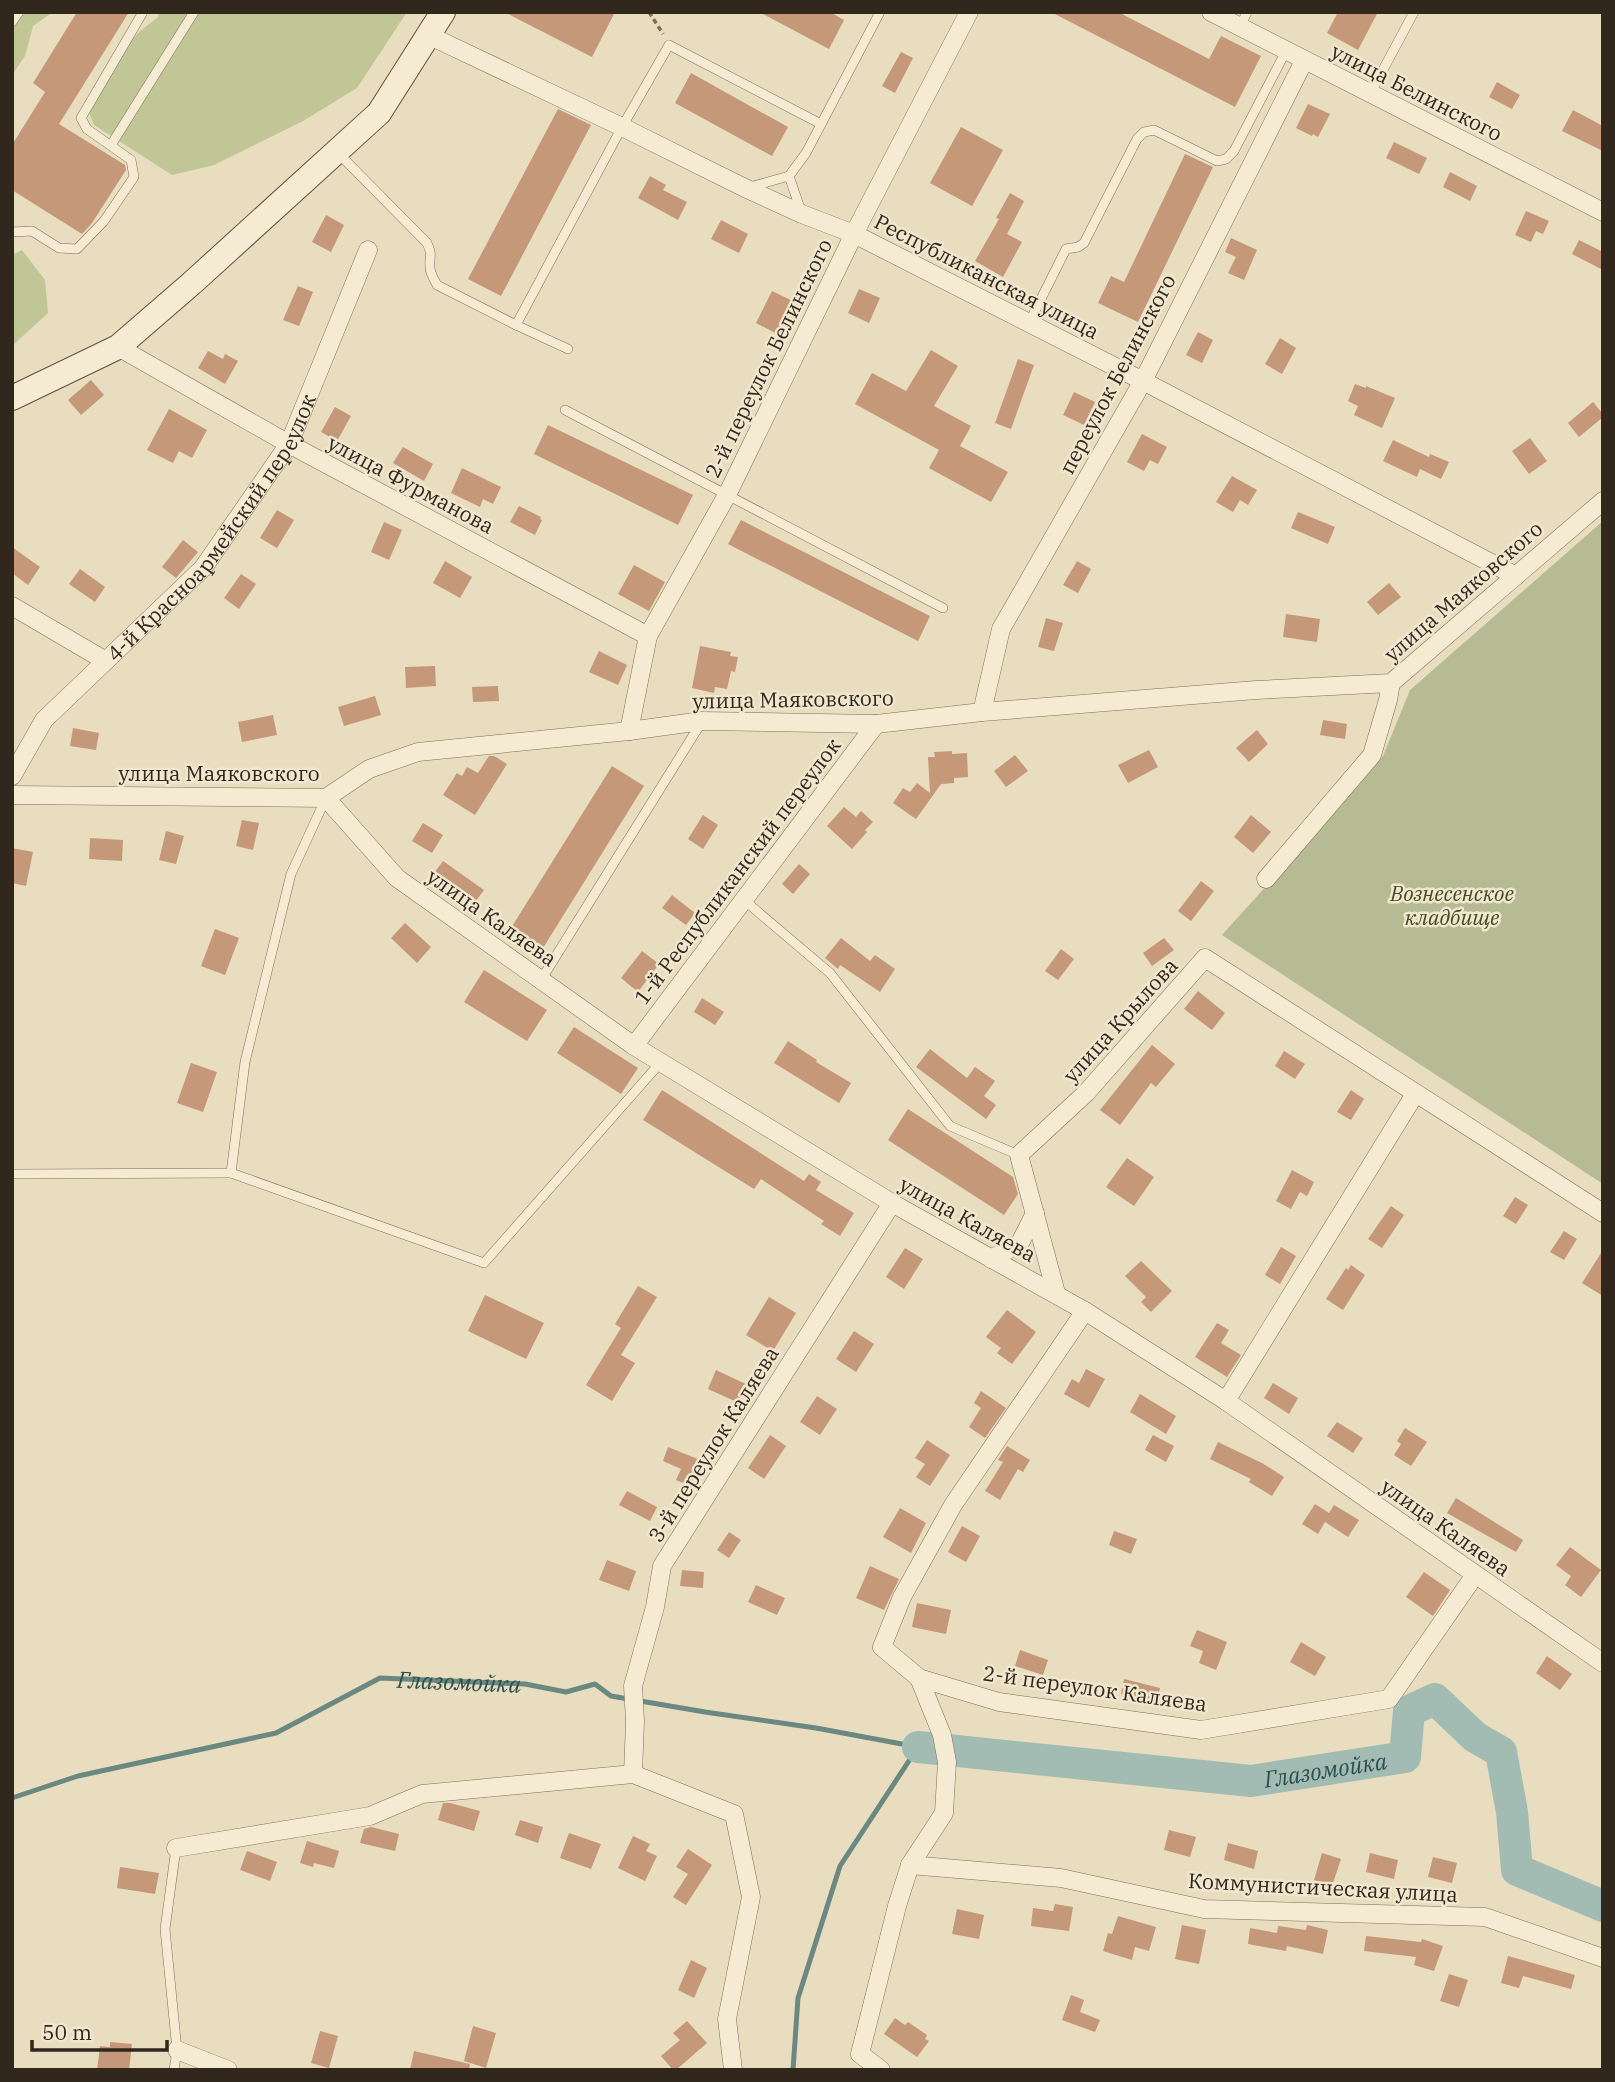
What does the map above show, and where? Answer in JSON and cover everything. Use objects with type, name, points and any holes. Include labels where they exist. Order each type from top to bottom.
[{"type":"street","points":[[12,398],[118,347],[192,283],[379,113],[443,12]]},
{"type":"street","name":"2-й переулок Белинского","points":[[629,731],[648,636],[727,495],[854,234],[969,12]]},
{"type":"street","name":"улица Белинского","points":[[1211,12],[1243,20],[1304,61],[1603,212]]},
{"type":"street","name":"Республиканская улица","points":[[428,35],[745,188],[854,234],[1516,576]]},
{"type":"street","name":"переулок Белинского","points":[[982,712],[1001,629],[1143,382],[1304,61]]},
{"type":"street","name":"4-й Красноармейский переулок","points":[[12,776],[44,720],[202,568],[289,444],[368,250]]},
{"type":"street","name":"улица Фурманова","points":[[118,347],[289,444],[648,636]]},
{"type":"street","name":"улица Маяковского","points":[[12,794],[326,798],[369,769],[418,752],[702,721],[876,724],[982,712],[1256,690],[1391,683],[1603,501]]},
{"type":"street","points":[[12,607],[104,660]]},
{"type":"street","points":[[1266,879],[1372,755],[1391,683]]},
{"type":"street","name":"1-й Республиканский переулок","points":[[634,1046],[876,724]]},
{"type":"street","name":"улица Каляева","points":[[326,798],[397,877],[634,1046],[892,1203],[1086,1311],[1226,1401],[1603,1663]]},
{"type":"street","name":"улица Крылова","points":[[1019,1155],[1086,1093],[1205,958],[1603,1213]]},
{"type":"street","points":[[1226,1401],[1415,1094]]},
{"type":"street","points":[[1019,1155],[1056,1293]]},
{"type":"street","name":"3-й переулок Каляева","points":[[633,1774],[633,1686],[655,1607],[662,1566],[892,1203]]},
{"type":"street","points":[[991,1259],[1020,1243],[1035,1213]]},
{"type":"street","name":"2-й переулок Каляева","points":[[1086,1311],[953,1505],[902,1597],[882,1647],[919,1678],[999,1702],[1201,1730],[1389,1699],[1475,1575]]},
{"type":"street","points":[[881,2070],[860,2054],[910,1865],[944,1813],[947,1762],[942,1735],[919,1678]]},
{"type":"street","points":[[176,1847],[370,1816],[422,1794],[633,1774],[734,1814],[751,1897],[727,2019],[733,2070]]},
{"type":"street","name":"Коммунистическая улица","points":[[910,1865],[1061,1878],[1204,1909],[1485,1917],[1603,1958]]},
{"type":"street","points":[[177,2050],[228,2070]]},
{"type":"lane","points":[[12,22],[19,12]]},
{"type":"lane","points":[[12,232],[32,231],[59,248],[77,249],[104,221],[134,177],[131,160],[87,129],[81,118],[143,12]]},
{"type":"lane","points":[[111,145],[194,12]]},
{"type":"lane","points":[[745,188],[789,176],[806,153],[880,12]]},
{"type":"lane","points":[[1370,94],[1414,12]]},
{"type":"lane","points":[[516,325],[669,45],[821,124]]},
{"type":"lane","points":[[1028,323],[1066,249],[1084,243],[1137,139],[1144,132],[1154,130],[1217,161],[1226,159],[1234,151],[1286,51]]},
{"type":"lane","points":[[349,140],[342,158],[427,243],[432,254],[429,264],[431,273],[437,285],[568,349]]},
{"type":"lane","points":[[789,176],[802,214]]},
{"type":"lane","points":[[565,410],[943,608]]},
{"type":"lane","points":[[541,980],[702,721]]},
{"type":"lane","points":[[231,1173],[245,1062],[291,874],[326,798]]},
{"type":"lane","points":[[744,900],[830,973],[950,1126],[1019,1155]]},
{"type":"lane","points":[[12,1174],[231,1173],[484,1263],[661,1062]]},
{"type":"lane","points":[[174,2070],[177,2050],[165,1929],[176,1847]]},
{"type":"path","points":[[649,12],[669,45]]},
{"type":"green space","points":[[12,12],[53,12],[33,26],[25,56],[12,75]]},
{"type":"green space","points":[[159,12],[407,12],[357,88],[303,121],[214,165],[172,175],[94,125],[86,105],[107,65],[158,17]]},
{"type":"green space","points":[[22,250],[45,280],[48,313],[12,346],[12,255]]},
{"type":"green space","name":"Вознесенское кладбище","points":[[1603,521],[1603,1184],[1222,935],[1383,756],[1410,690]]},
{"type":"building","points":[[77,12],[129,12],[59,124],[125,165],[126,170],[82,234],[12,190],[12,145],[45,92],[33,83]]},
{"type":"building","points":[[504,12],[615,12],[592,57]]},
{"type":"building","points":[[759,12],[830,12],[844,20],[829,49]]},
{"type":"building","points":[[1051,12],[1118,12],[1209,59],[1221,36],[1261,56],[1235,107]]},
{"type":"building","points":[[1338,12],[1378,12],[1358,50],[1327,33]]},
{"type":"building","points":[[901,52],[913,58],[895,93],[882,86]]},
{"type":"building","points":[[691,73],[788,127],[772,156],[675,103]]},
{"type":"building","points":[[1497,82],[1520,95],[1512,109],[1489,97]]},
{"type":"building","points":[[1308,104],[1330,114],[1318,137],[1296,128]]},
{"type":"building","points":[[558,109],[591,125],[501,296],[468,279]]},
{"type":"building","points":[[1573,110],[1603,126],[1603,151],[1562,131]]},
{"type":"building","points":[[961,127],[1003,150],[972,206],[930,183]]},
{"type":"building","points":[[1394,142],[1427,158],[1419,174],[1386,158]]},
{"type":"building","points":[[1185,154],[1213,167],[1138,322],[1098,303],[1111,276],[1124,282]]},
{"type":"building","points":[[1450,172],[1477,186],[1470,201],[1443,187]]},
{"type":"building","points":[[650,176],[666,185],[663,190],[687,202],[678,220],[638,198]]},
{"type":"building","points":[[1010,193],[1024,201],[1007,234],[1022,242],[1003,277],[975,261],[999,219],[996,218]]},
{"type":"building","points":[[1526,211],[1549,221],[1543,234],[1536,231],[1531,242],[1515,235]]},
{"type":"building","points":[[326,215],[344,225],[331,252],[312,242]]},
{"type":"building","points":[[721,220],[748,234],[739,253],[711,239]]},
{"type":"building","points":[[1231,238],[1257,250],[1244,280],[1228,273],[1236,257],[1225,252]]},
{"type":"building","points":[[1579,240],[1603,252],[1603,270],[1572,254]]},
{"type":"building","points":[[298,286],[313,292],[299,326],[283,320]]},
{"type":"building","points":[[859,289],[880,298],[869,323],[848,313]]},
{"type":"building","points":[[772,291],[801,305],[785,338],[756,323]]},
{"type":"building","points":[[1198,332],[1213,340],[1202,363],[1186,355]]},
{"type":"building","points":[[1280,338],[1296,348],[1282,374],[1265,364]]},
{"type":"building","points":[[931,350],[958,366],[934,406],[971,426],[960,446],[1008,472],[991,502],[929,468],[939,450],[855,404],[872,373],[906,391]]},
{"type":"building","points":[[208,351],[223,359],[225,354],[238,361],[225,384],[198,368]]},
{"type":"building","points":[[1018,359],[1034,365],[1011,429],[995,423]]},
{"type":"building","points":[[91,380],[104,395],[81,415],[68,400]]},
{"type":"building","points":[[1355,384],[1395,398],[1382,428],[1354,415],[1358,406],[1348,401]]},
{"type":"building","points":[[1074,392],[1095,402],[1084,425],[1063,415]]},
{"type":"building","points":[[1593,402],[1603,417],[1579,437],[1568,423]]},
{"type":"building","points":[[335,407],[351,416],[337,441],[321,432]]},
{"type":"building","points":[[169,409],[207,430],[192,458],[179,451],[173,463],[147,450]]},
{"type":"building","points":[[548,425],[693,495],[678,525],[534,454]]},
{"type":"building","points":[[1142,434],[1167,447],[1158,464],[1150,460],[1144,471],[1127,462]]},
{"type":"building","points":[[1530,438],[1547,461],[1529,474],[1512,451]]},
{"type":"building","points":[[1393,440],[1429,457],[1430,454],[1449,462],[1441,479],[1420,469],[1417,477],[1383,461]]},
{"type":"building","points":[[403,447],[433,464],[424,481],[393,463]]},
{"type":"building","points":[[462,468],[501,487],[493,504],[483,499],[480,507],[451,493]]},
{"type":"building","points":[[1232,476],[1257,490],[1248,505],[1240,500],[1233,512],[1216,502]]},
{"type":"building","points":[[519,506],[541,517],[535,535],[510,522]]},
{"type":"building","points":[[277,510],[294,520],[277,548],[260,538]]},
{"type":"building","points":[[1298,512],[1335,527],[1328,544],[1291,528]]},
{"type":"building","points":[[741,520],[930,616],[918,641],[728,544]]},
{"type":"building","points":[[384,522],[402,530],[389,560],[371,552]]},
{"type":"building","points":[[183,540],[198,552],[176,578],[162,567]]},
{"type":"building","points":[[12,547],[40,567],[28,585],[12,573]]},
{"type":"building","points":[[445,561],[472,577],[460,598],[433,583]]},
{"type":"building","points":[[1077,561],[1091,569],[1078,593],[1063,585]]},
{"type":"building","points":[[634,565],[665,582],[649,611],[618,594]]},
{"type":"building","points":[[80,569],[105,587],[95,602],[69,584]]},
{"type":"building","points":[[241,574],[256,584],[239,609],[224,598]]},
{"type":"building","points":[[1389,583],[1401,597],[1378,615],[1367,602]]},
{"type":"building","points":[[1286,614],[1320,619],[1317,642],[1283,637]]},
{"type":"building","points":[[1046,618],[1063,623],[1054,651],[1038,647]]},
{"type":"building","points":[[700,646],[731,652],[730,656],[738,657],[727,689],[715,687],[714,693],[692,688]]},
{"type":"building","points":[[599,651],[627,665],[618,685],[589,672]]},
{"type":"building","points":[[435,666],[436,686],[406,688],[405,667]]},
{"type":"building","points":[[498,686],[499,701],[473,702],[472,687]]},
{"type":"building","points":[[375,696],[381,715],[344,726],[338,707]]},
{"type":"building","points":[[273,715],[277,735],[242,742],[238,722]]},
{"type":"building","points":[[1323,720],[1347,724],[1345,739],[1320,735]]},
{"type":"building","points":[[73,728],[99,733],[96,750],[70,746]]},
{"type":"building","points":[[1257,730],[1268,744],[1249,762],[1236,748]]},
{"type":"building","points":[[1149,750],[1158,767],[1128,783],[1118,765]]},
{"type":"building","points":[[952,751],[952,754],[967,753],[968,777],[954,778],[954,783],[941,784],[916,819],[893,803],[903,788],[910,792],[917,783],[930,793],[928,757],[935,757],[934,752]]},
{"type":"building","points":[[1015,755],[1028,771],[1006,787],[994,771]]},
{"type":"building","points":[[489,756],[507,764],[475,815],[443,795],[457,773],[462,776],[467,767],[478,773]]},
{"type":"building","points":[[612,766],[644,786],[543,948],[511,928]]},
{"type":"building","points":[[844,807],[856,817],[861,811],[873,822],[852,849],[827,826]]},
{"type":"building","points":[[703,815],[718,825],[703,849],[688,839]]},
{"type":"building","points":[[1251,815],[1271,832],[1253,853],[1234,837]]},
{"type":"building","points":[[242,820],[259,823],[253,850],[236,846]]},
{"type":"building","points":[[423,823],[443,835],[432,853],[412,841]]},
{"type":"building","points":[[166,831],[184,836],[176,864],[159,860]]},
{"type":"building","points":[[90,838],[123,840],[122,861],[89,859]]},
{"type":"building","points":[[12,848],[33,852],[26,886],[12,883]]},
{"type":"building","points":[[443,861],[484,890],[473,905],[432,876]]},
{"type":"building","points":[[799,864],[810,874],[793,894],[782,884]]},
{"type":"building","points":[[1201,881],[1214,891],[1191,921],[1178,911]]},
{"type":"building","points":[[672,895],[695,913],[686,925],[662,908]]},
{"type":"building","points":[[405,923],[431,947],[417,963],[391,938]]},
{"type":"building","points":[[215,929],[239,938],[225,975],[201,966]]},
{"type":"building","points":[[841,938],[870,961],[875,955],[895,969],[880,992],[840,965],[838,969],[825,958]]},
{"type":"building","points":[[1164,938],[1174,950],[1152,966],[1143,953]]},
{"type":"building","points":[[1061,949],[1074,959],[1058,980],[1045,971]]},
{"type":"building","points":[[642,951],[659,964],[638,992],[621,978]]},
{"type":"building","points":[[484,970],[547,1010],[527,1041],[464,1002]]},
{"type":"building","points":[[1198,991],[1225,1013],[1212,1030],[1184,1009]]},
{"type":"building","points":[[702,998],[724,1012],[715,1025],[694,1012]]},
{"type":"building","points":[[574,1027],[638,1068],[621,1094],[557,1053]]},
{"type":"building","points":[[788,1041],[851,1083],[839,1103],[774,1063]]},
{"type":"building","points":[[1152,1045],[1175,1064],[1156,1087],[1151,1083],[1120,1125],[1100,1110]]},
{"type":"building","points":[[930,1049],[967,1078],[975,1067],[995,1081],[984,1096],[996,1105],[986,1119],[916,1067]]},
{"type":"building","points":[[1284,1051],[1305,1064],[1295,1079],[1275,1066]]},
{"type":"building","points":[[191,1063],[217,1072],[203,1112],[177,1103]]},
{"type":"building","points":[[662,1090],[804,1181],[809,1174],[821,1182],[816,1190],[854,1213],[840,1236],[821,1224],[824,1221],[761,1179],[754,1189],[643,1120]]},
{"type":"building","points":[[1351,1090],[1364,1099],[1351,1120],[1337,1112]]},
{"type":"building","points":[[908,1109],[1013,1177],[1018,1194],[1004,1215],[888,1140]]},
{"type":"building","points":[[1127,1158],[1154,1177],[1134,1206],[1106,1187]]},
{"type":"building","points":[[1292,1170],[1314,1182],[1307,1196],[1300,1192],[1291,1209],[1276,1201]]},
{"type":"building","points":[[1515,1197],[1528,1205],[1516,1224],[1503,1216]]},
{"type":"building","points":[[1391,1206],[1404,1215],[1382,1248],[1368,1239]]},
{"type":"building","points":[[1564,1231],[1577,1239],[1564,1260],[1550,1252]]},
{"type":"building","points":[[1281,1247],[1296,1256],[1280,1284],[1265,1275]]},
{"type":"building","points":[[905,1248],[923,1259],[904,1289],[886,1277]]},
{"type":"building","points":[[1603,1250],[1603,1296],[1582,1283]]},
{"type":"building","points":[[1141,1261],[1172,1291],[1151,1312],[1141,1302],[1146,1297],[1125,1276]]},
{"type":"building","points":[[1351,1265],[1365,1275],[1343,1310],[1326,1299],[1346,1268],[1348,1270]]},
{"type":"building","points":[[638,1286],[657,1297],[621,1355],[635,1363],[612,1401],[586,1385],[621,1328],[615,1324]]},
{"type":"building","points":[[485,1295],[544,1323],[526,1359],[468,1331]]},
{"type":"building","points":[[769,1297],[796,1313],[773,1351],[746,1335]]},
{"type":"building","points":[[1007,1310],[1036,1332],[1012,1364],[997,1353],[1001,1348],[986,1337]]},
{"type":"building","points":[[1217,1323],[1229,1330],[1221,1343],[1241,1355],[1227,1377],[1195,1357]]},
{"type":"building","points":[[854,1331],[874,1344],[856,1372],[836,1359]]},
{"type":"building","points":[[1086,1369],[1105,1379],[1089,1408],[1064,1394],[1072,1379],[1079,1383]]},
{"type":"building","points":[[716,1370],[748,1385],[739,1403],[708,1389]]},
{"type":"building","points":[[1273,1383],[1298,1398],[1289,1414],[1264,1398]]},
{"type":"building","points":[[981,1391],[1006,1408],[985,1438],[969,1427],[981,1408],[974,1403]]},
{"type":"building","points":[[1140,1394],[1176,1416],[1166,1434],[1130,1412]]},
{"type":"building","points":[[817,1396],[837,1409],[820,1435],[800,1422]]},
{"type":"building","points":[[1337,1422],[1363,1438],[1353,1453],[1327,1436]]},
{"type":"building","points":[[1405,1428],[1427,1442],[1411,1466],[1394,1455],[1401,1444],[1397,1441]]},
{"type":"building","points":[[770,1435],[786,1446],[764,1479],[748,1468]]},
{"type":"building","points":[[1153,1435],[1174,1446],[1166,1462],[1145,1450]]},
{"type":"building","points":[[927,1440],[950,1455],[930,1486],[916,1477],[925,1464],[915,1458]]},
{"type":"building","points":[[1218,1442],[1284,1477],[1272,1496],[1249,1482],[1251,1479],[1210,1459]]},
{"type":"building","points":[[1007,1446],[1030,1460],[1023,1472],[1018,1469],[1000,1500],[985,1491],[1003,1462],[998,1460]]},
{"type":"building","points":[[668,1447],[705,1462],[700,1476],[696,1474],[691,1486],[676,1480],[681,1469],[663,1461]]},
{"type":"building","points":[[627,1491],[657,1507],[650,1521],[619,1505]]},
{"type":"building","points":[[1456,1498],[1523,1540],[1516,1552],[1447,1513]]},
{"type":"building","points":[[1315,1504],[1329,1513],[1334,1505],[1359,1520],[1348,1537],[1325,1522],[1318,1534],[1302,1524]]},
{"type":"building","points":[[900,1508],[926,1523],[911,1553],[883,1537]]},
{"type":"building","points":[[962,1526],[980,1536],[966,1562],[948,1552]]},
{"type":"building","points":[[1114,1531],[1137,1539],[1131,1554],[1109,1545]]},
{"type":"building","points":[[729,1532],[741,1540],[729,1558],[717,1550]]},
{"type":"building","points":[[1570,1547],[1601,1570],[1581,1597],[1565,1585],[1571,1576],[1556,1565]]},
{"type":"building","points":[[607,1560],[636,1571],[629,1591],[599,1580]]},
{"type":"building","points":[[870,1566],[899,1579],[884,1610],[856,1598]]},
{"type":"building","points":[[682,1570],[704,1572],[703,1588],[680,1586]]},
{"type":"building","points":[[1424,1572],[1450,1590],[1433,1616],[1406,1597]]},
{"type":"building","points":[[756,1585],[785,1598],[777,1615],[748,1602]]},
{"type":"building","points":[[917,1603],[951,1610],[946,1634],[912,1627]]},
{"type":"building","points":[[1197,1630],[1227,1642],[1216,1670],[1199,1663],[1203,1651],[1190,1646]]},
{"type":"building","points":[[1301,1642],[1326,1657],[1315,1676],[1290,1662]]},
{"type":"building","points":[[1020,1650],[1048,1660],[1043,1675],[1015,1666]]},
{"type":"building","points":[[1547,1656],[1572,1674],[1560,1690],[1536,1673]]},
{"type":"building","points":[[1124,1679],[1160,1688],[1157,1703],[1121,1694]]},
{"type":"building","points":[[443,1803],[480,1811],[474,1831],[438,1820]]},
{"type":"building","points":[[520,1820],[543,1827],[538,1843],[515,1835]]},
{"type":"building","points":[[371,1827],[399,1834],[395,1851],[360,1843],[364,1829]]},
{"type":"building","points":[[1169,1830],[1196,1837],[1190,1857],[1164,1850]]},
{"type":"building","points":[[569,1833],[601,1844],[591,1869],[560,1858]]},
{"type":"building","points":[[633,1836],[650,1844],[646,1851],[657,1856],[645,1881],[618,1868]]},
{"type":"building","points":[[307,1841],[339,1851],[334,1868],[300,1863]]},
{"type":"building","points":[[1228,1843],[1258,1851],[1254,1869],[1224,1860]]},
{"type":"building","points":[[688,1849],[712,1865],[686,1905],[673,1897],[688,1874],[676,1867]]},
{"type":"building","points":[[247,1851],[277,1862],[270,1881],[240,1870]]},
{"type":"building","points":[[1322,1853],[1341,1859],[1332,1886],[1314,1880]]},
{"type":"building","points":[[1370,1853],[1398,1860],[1394,1879],[1366,1872]]},
{"type":"building","points":[[1433,1857],[1457,1863],[1452,1883],[1428,1877]]},
{"type":"building","points":[[120,1867],[159,1873],[155,1894],[117,1888]]},
{"type":"building","points":[[1055,1904],[1073,1907],[1069,1931],[1031,1926],[1033,1908],[1053,1911]]},
{"type":"building","points":[[957,1909],[984,1915],[979,1939],[952,1934]]},
{"type":"building","points":[[1118,1916],[1156,1927],[1149,1951],[1135,1947],[1132,1960],[1103,1951],[1108,1933],[1112,1934]]},
{"type":"building","points":[[1182,1925],[1206,1930],[1199,1964],[1175,1959]]},
{"type":"building","points":[[1307,1925],[1328,1930],[1323,1954],[1287,1946],[1286,1951],[1248,1944],[1250,1928],[1277,1933],[1278,1926],[1306,1930]]},
{"type":"building","points":[[1366,1936],[1421,1942],[1422,1939],[1443,1946],[1434,1971],[1414,1965],[1416,1957],[1364,1951]]},
{"type":"building","points":[[1508,1956],[1575,1975],[1571,1989],[1523,1976],[1519,1988],[1501,1983]]},
{"type":"building","points":[[691,1960],[707,1968],[694,1998],[678,1990]]},
{"type":"building","points":[[1449,1974],[1468,1980],[1459,2007],[1440,2001]]},
{"type":"building","points":[[1071,1995],[1084,2000],[1080,2012],[1100,2020],[1095,2032],[1062,2020]]},
{"type":"building","points":[[895,2018],[905,2025],[908,2022],[927,2035],[925,2039],[929,2041],[917,2057],[884,2034]]},
{"type":"building","points":[[687,2021],[707,2043],[673,2070],[661,2056],[680,2040],[673,2033]]},
{"type":"building","points":[[473,2026],[496,2033],[486,2068],[464,2061]]},
{"type":"building","points":[[320,2031],[338,2036],[329,2068],[311,2063]]},
{"type":"building","points":[[110,2042],[132,2044],[129,2070],[97,2070],[100,2046],[110,2047]]},
{"type":"building","points":[[414,2051],[470,2064],[469,2070],[410,2070]]},
{"type":"waterway","name":"Глазомойка","points":[[12,1798],[78,1776],[276,1733],[380,1678],[525,1684],[566,1692],[595,1684],[611,1696],[918,1747],[840,1866],[798,1998],[793,2070]]},
{"type":"waterway","name":"Глазомойка","points":[[918,1747],[1251,1781],[1405,1757],[1409,1711],[1435,1699],[1475,1737],[1501,1752],[1512,1812],[1517,1870],[1603,1906]]}]
